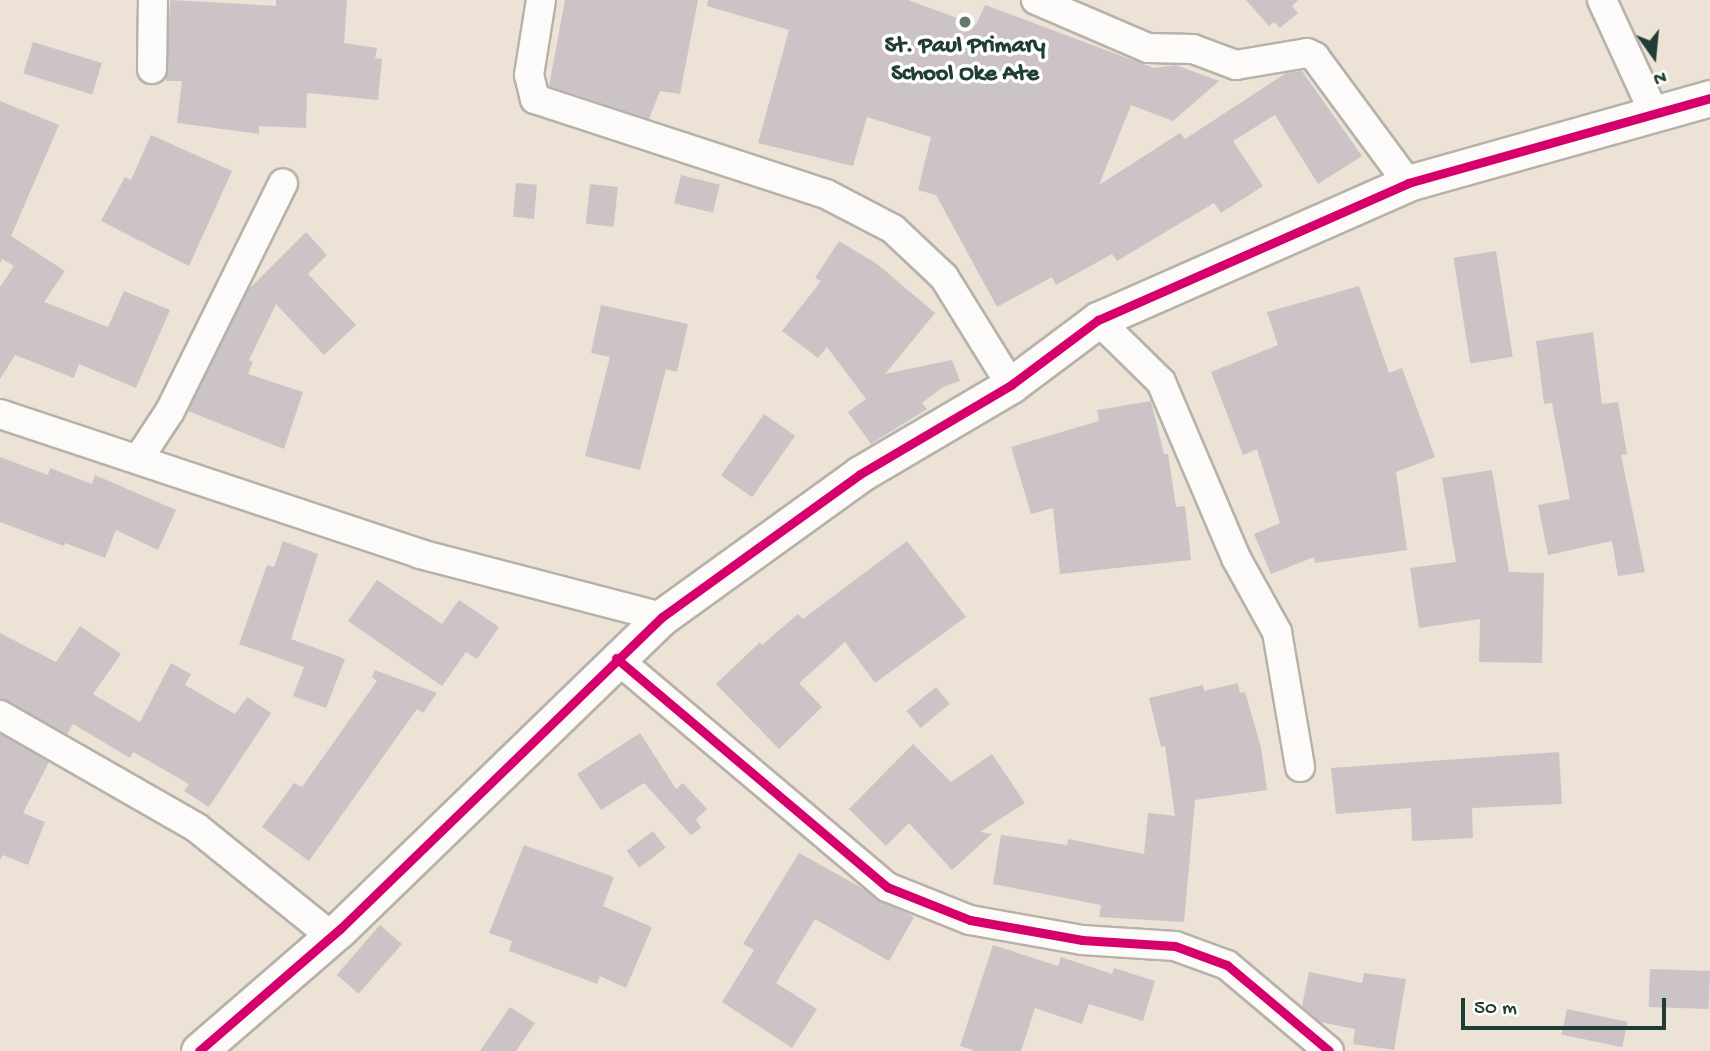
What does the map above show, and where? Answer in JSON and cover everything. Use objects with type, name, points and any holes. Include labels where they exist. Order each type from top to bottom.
[{"type":"street","points":[[152,69],[153,0]]},
{"type":"street","points":[[541,0],[529,75],[535,99],[826,194],[893,229],[944,277],[1011,385]]},
{"type":"street","points":[[1036,0],[1147,48],[1193,49],[1236,65],[1307,53],[1315,57],[1408,183]]},
{"type":"street","points":[[1602,0],[1655,115]]},
{"type":"street","points":[[199,1051],[331,936],[616,658],[662,617],[860,474],[1011,385],[1098,320],[1408,183],[1710,98]]},
{"type":"street","points":[[139,458],[170,411],[284,183]]},
{"type":"street","points":[[1098,320],[1161,382],[1236,558],[1277,632],[1300,767]]},
{"type":"street","points":[[0,414],[139,458],[420,554],[662,617]]},
{"type":"street","points":[[616,658],[887,887],[970,920],[1082,940],[1175,946],[1227,965],[1329,1051]]},
{"type":"street","points":[[0,715],[197,828],[331,936]]},
{"type":"building","points":[[170,0],[276,6],[276,0],[347,0],[344,43],[377,48],[375,58],[382,59],[378,100],[307,93],[306,128],[259,126],[259,134],[177,123],[182,81],[166,81]]},
{"type":"building","points":[[565,0],[698,0],[680,94],[660,91],[649,119],[549,86]]},
{"type":"building","points":[[708,0],[908,0],[976,25],[985,5],[1154,68],[1176,65],[1219,81],[1173,121],[1131,105],[1099,185],[1180,133],[1185,139],[1286,73],[1302,71],[1362,156],[1318,184],[1275,115],[1233,141],[1263,186],[1221,213],[1214,203],[1117,261],[1112,254],[1056,285],[1052,277],[997,307],[936,195],[918,190],[931,137],[867,117],[853,166],[758,143],[789,30],[707,6]]},
{"type":"building","points":[[1246,0],[1298,0],[1292,6],[1298,13],[1280,28],[1274,22],[1269,26]]},
{"type":"building","points":[[33,42],[102,63],[92,95],[23,74]]},
{"type":"building","points":[[0,101],[59,125],[11,236],[65,271],[44,302],[108,327],[124,291],[170,310],[136,388],[79,364],[74,378],[15,355],[0,379],[0,287],[14,266],[2,259],[0,263]]},
{"type":"building","points":[[151,135],[232,171],[189,266],[101,221],[125,177],[131,180]]},
{"type":"building","points":[[681,175],[720,185],[713,213],[674,203]]},
{"type":"building","points":[[516,183],[537,185],[534,219],[513,217]]},
{"type":"building","points":[[590,184],[618,187],[614,227],[586,224]]},
{"type":"building","points":[[306,232],[327,255],[308,274],[356,325],[324,355],[276,304],[249,360],[253,362],[248,374],[303,392],[284,449],[188,411],[248,290]]},
{"type":"building","points":[[839,241],[877,264],[935,313],[885,374],[952,360],[960,381],[943,387],[922,403],[927,409],[871,444],[848,412],[866,399],[827,347],[818,358],[782,331],[821,281],[815,278]]},
{"type":"building","points":[[1496,251],[1513,357],[1470,363],[1454,258]]},
{"type":"building","points":[[1359,286],[1389,373],[1402,368],[1435,457],[1396,472],[1407,550],[1315,563],[1314,557],[1271,574],[1254,534],[1280,523],[1257,449],[1243,455],[1211,372],[1278,345],[1267,312]]},
{"type":"building","points":[[601,305],[688,324],[677,372],[666,369],[640,470],[585,456],[610,357],[591,353]]},
{"type":"building","points":[[1593,332],[1602,404],[1618,402],[1627,454],[1621,455],[1645,572],[1618,576],[1612,541],[1548,555],[1538,505],[1570,499],[1552,403],[1544,404],[1536,341]]},
{"type":"building","points":[[1151,401],[1164,454],[1168,454],[1176,507],[1185,506],[1191,560],[1060,574],[1053,508],[1031,514],[1011,447],[1099,421],[1097,410]]},
{"type":"building","points":[[764,414],[795,436],[752,497],[721,475]]},
{"type":"building","points":[[0,457],[48,475],[50,468],[92,484],[95,475],[176,510],[158,550],[116,530],[105,558],[65,543],[64,546],[0,522]]},
{"type":"building","points":[[1492,470],[1509,572],[1544,573],[1542,663],[1479,662],[1480,619],[1419,628],[1410,568],[1456,562],[1442,478]]},
{"type":"building","points":[[283,541],[318,554],[291,639],[345,659],[326,708],[293,696],[304,667],[239,644],[267,565],[274,567]]},
{"type":"building","points":[[907,541],[966,617],[875,683],[845,642],[799,683],[822,707],[779,749],[716,684],[760,642],[762,645],[798,614],[803,619]]},
{"type":"building","points":[[377,580],[442,624],[459,600],[499,627],[477,659],[466,652],[442,686],[348,621]]},
{"type":"building","points":[[80,626],[121,654],[93,694],[140,722],[171,663],[191,674],[185,685],[235,714],[247,697],[271,713],[209,807],[184,791],[189,784],[133,752],[130,758],[73,724],[67,734],[0,698],[0,633],[56,662]]},
{"type":"building","points":[[375,670],[437,693],[423,713],[417,709],[309,861],[262,827],[294,783],[302,787],[377,681],[372,677]]},
{"type":"building","points":[[1238,683],[1240,693],[1245,692],[1261,747],[1267,790],[1195,800],[1184,922],[1099,917],[1101,905],[993,884],[1001,835],[1067,845],[1068,839],[1144,854],[1148,813],[1175,816],[1165,746],[1161,747],[1149,698],[1203,685],[1204,691]]},
{"type":"building","points":[[936,687],[950,704],[920,728],[906,711]]},
{"type":"building","points":[[640,733],[676,789],[683,783],[707,809],[696,819],[701,828],[691,835],[644,783],[601,810],[577,774]]},
{"type":"building","points":[[0,734],[49,762],[23,813],[45,822],[28,865],[3,855],[0,860]]},
{"type":"building","points":[[913,744],[951,782],[992,754],[1025,803],[980,832],[992,834],[952,870],[909,823],[886,846],[849,809]]},
{"type":"building","points":[[1559,752],[1562,804],[1472,808],[1473,838],[1412,841],[1411,808],[1336,814],[1331,768]]},
{"type":"building","points":[[653,831],[666,848],[639,868],[627,851]]},
{"type":"building","points":[[524,845],[614,877],[603,906],[652,927],[626,988],[600,976],[597,984],[509,951],[512,941],[489,933]]},
{"type":"building","points":[[799,853],[914,917],[889,961],[815,919],[776,983],[817,1009],[792,1048],[722,1002],[754,950],[743,944]]},
{"type":"building","points":[[380,925],[402,944],[359,994],[337,975]]},
{"type":"building","points":[[993,945],[1058,966],[1061,957],[1112,974],[1114,968],[1155,981],[1143,1021],[1089,1004],[1082,1024],[1035,1008],[1021,1051],[975,1051],[960,1046]]},
{"type":"building","points":[[1650,969],[1710,971],[1709,1009],[1649,1007]]},
{"type":"building","points":[[1309,972],[1362,983],[1364,973],[1406,979],[1394,1050],[1353,1044],[1355,1029],[1320,1022],[1302,1006]]},
{"type":"building","points":[[510,1007],[535,1023],[516,1051],[480,1051]]},
{"type":"building","points":[[1567,1009],[1628,1022],[1622,1047],[1562,1034]]},
{"type":"cycle path","points":[[199,1051],[340,929],[662,617],[860,474],[1011,385],[1098,320],[1408,183],[1710,98]]},
{"type":"cycle path","points":[[616,658],[887,887],[970,920],[1082,940],[1175,946],[1227,965],[1329,1051]]},
{"type":"place","name":"St. Paul Primary School Oke Ate","points":[[965,22]]}]
